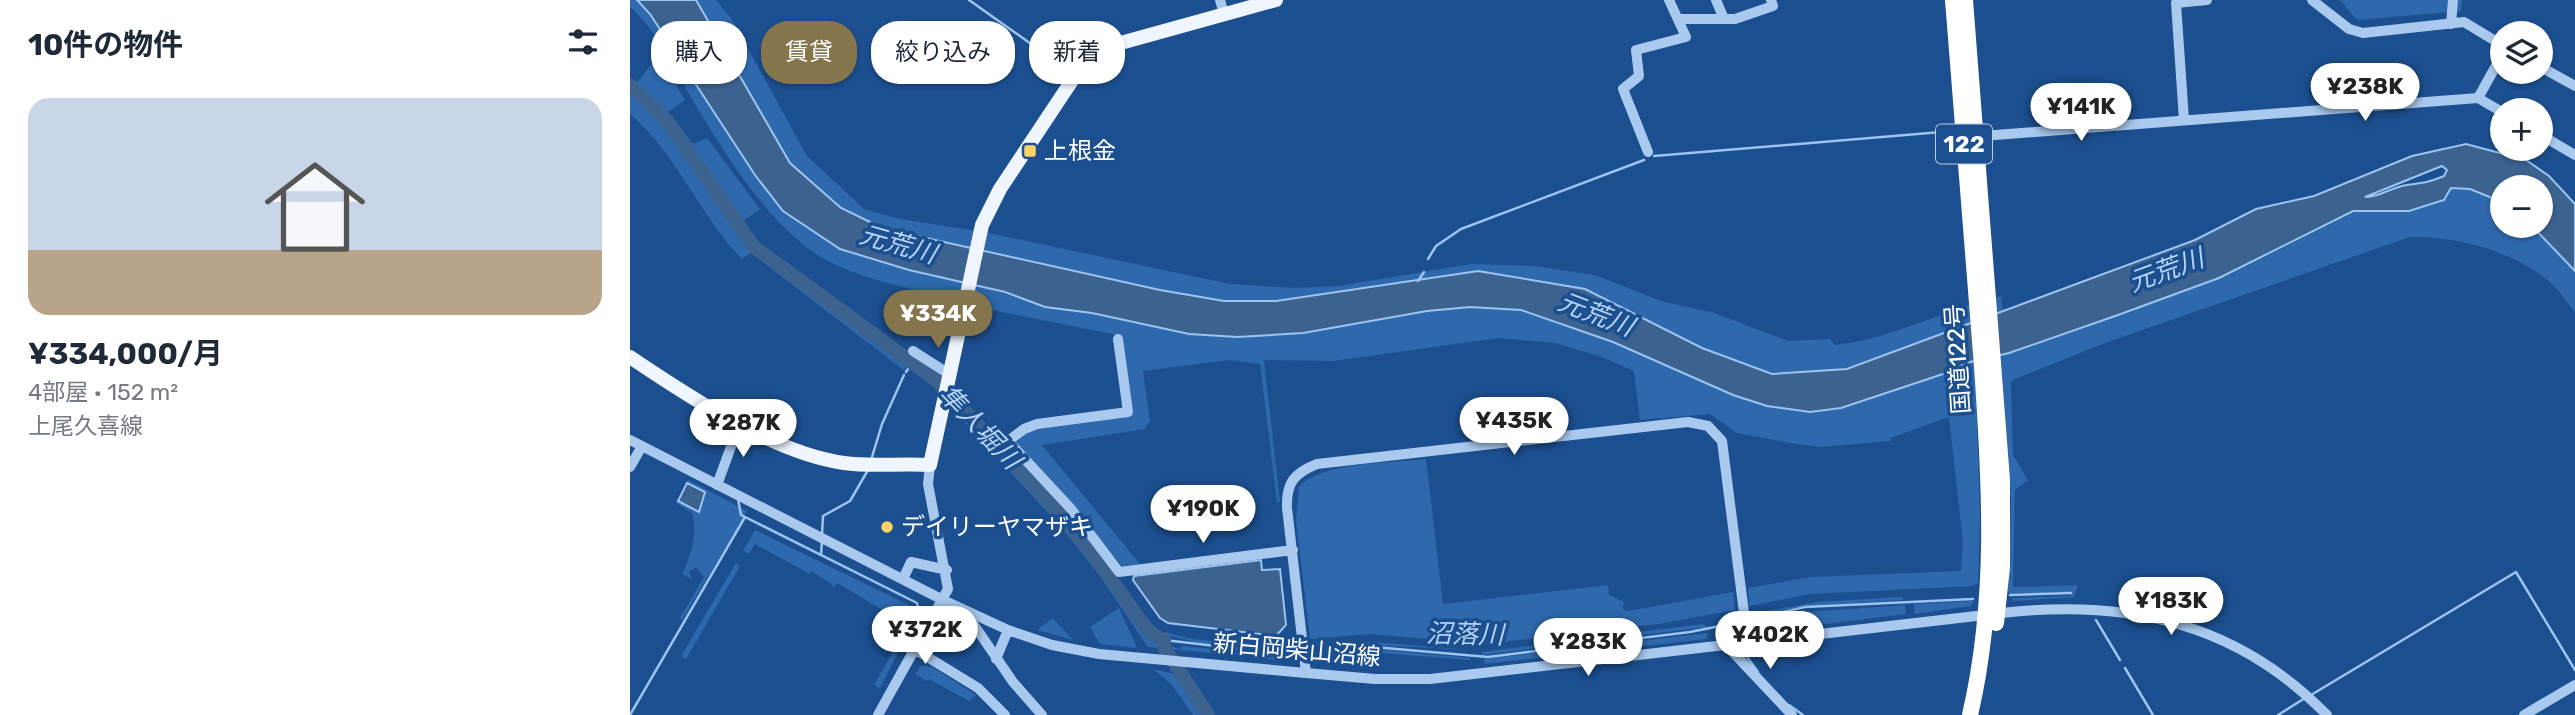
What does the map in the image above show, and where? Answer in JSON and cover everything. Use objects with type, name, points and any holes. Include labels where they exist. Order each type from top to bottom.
[{"type":"highway","name":"国道122号","points":[[1953,0],[1970,137],[1989,381],[2002,480],[2001,567],[1970,715]]},
{"type":"highway","name":"国道122号","points":[[1965,0],[1970,137]]},
{"type":"highway","name":"国道122号","points":[[1981,715],[1992,615]]},
{"type":"main road","points":[[630,357],[672,385],[789,449],[821,459],[862,465],[930,465],[979,234],[1000,189],[1085,64],[1117,44],[1222,7],[1276,0]]},
{"type":"street","points":[[1648,152],[1623,89],[1639,76],[1636,50],[1686,37],[1669,0]]},
{"type":"street","points":[[1716,0],[1724,19]]},
{"type":"street","points":[[1678,19],[1735,19],[1773,6],[1771,0]]},
{"type":"street","points":[[2185,120],[2176,2],[2207,0]]},
{"type":"street","points":[[2312,0],[2349,29],[2363,33],[2464,22],[2490,38]]},
{"type":"street","points":[[2451,24],[2453,0]]},
{"type":"street","points":[[2553,73],[2575,86]]},
{"type":"street","points":[[2479,98],[2490,77]]},
{"type":"street","points":[[1970,137],[2479,98],[2490,105]]},
{"type":"street","points":[[2553,142],[2575,155]]},
{"type":"street","points":[[1118,339],[1128,412],[1037,424],[1024,429],[1008,442],[1071,509],[1118,572],[1293,550]]},
{"type":"street","points":[[913,351],[948,378]]},
{"type":"street","points":[[717,485],[740,422]]},
{"type":"street","points":[[1306,673],[1286,493],[1295,475],[1317,464],[1699,422],[1715,430],[1724,452],[1748,643]]},
{"type":"street","points":[[630,440],[943,600],[1008,630],[996,659]]},
{"type":"street","points":[[630,467],[642,446]]},
{"type":"street","points":[[878,715],[948,589],[947,570],[933,514],[929,484],[930,465]]},
{"type":"street","points":[[902,579],[911,562],[947,570]]},
{"type":"street","name":"新白岡柴山沼線","points":[[1008,630],[1073,650],[1150,659],[1375,679],[1430,679],[1992,615],[2086,607],[2128,611],[2173,621],[2219,638],[2250,654],[2290,681],[2327,715]]},
{"type":"street","points":[[972,622],[996,659],[1042,715]]},
{"type":"street","points":[[1728,647],[1792,715]]},
{"type":"street","points":[[916,650],[978,688],[1005,715]]},
{"type":"street","points":[[2524,715],[2575,685]]},
{"type":"shaded area","points":[[630,0],[637,0],[650,14],[655,21],[651,21],[651,31],[640,17],[630,7]]},
{"type":"shaded area","points":[[696,0],[716,0],[733,21],[708,21]]},
{"type":"shaded area","points":[[2340,0],[2462,0],[2461,11],[2357,20]]},
{"type":"shaded area","points":[[747,47],[761,72],[761,84],[767,84],[807,156],[864,209],[900,219],[984,232],[1230,284],[1295,288],[1339,286],[1471,264],[1534,266],[1595,275],[1661,301],[1714,313],[1788,341],[1830,339],[1835,345],[1877,337],[2001,296],[2003,311],[1847,369],[1772,374],[1702,348],[1585,289],[1478,271],[1276,301],[1224,301],[1160,290],[908,234],[872,223],[841,208],[790,163],[744,84],[747,84]]},
{"type":"shaded area","points":[[651,64],[651,84],[675,84],[685,100],[668,112],[693,144],[707,138],[760,209],[742,222],[680,133],[635,86]]},
{"type":"shaded area","points":[[684,84],[696,84],[755,175],[783,211],[962,280],[1045,307],[1092,313],[1189,334],[1238,337],[1303,333],[1427,311],[1470,307],[1521,310],[1613,342],[1767,406],[1811,412],[1841,408],[1943,374],[1970,362],[2009,353],[2219,278],[2353,211],[2409,211],[2451,188],[2470,189],[2490,197],[2490,238],[2543,238],[2575,271],[2575,312],[2551,283],[2503,254],[2446,239],[2410,237],[2105,343],[2015,379],[2011,383],[2013,455],[2028,480],[2015,490],[2013,587],[2078,585],[2074,597],[2014,601],[2011,598],[2071,596],[2071,592],[2010,594],[2008,591],[2011,499],[2001,373],[1976,386],[1980,516],[1978,583],[1973,586],[1810,594],[1749,606],[1748,588],[1810,577],[1961,571],[1963,542],[1949,417],[1891,438],[1891,441],[1820,447],[1737,433],[1710,414],[1640,420],[1634,371],[1602,357],[1555,343],[1499,338],[1333,361],[1264,360],[1280,502],[1277,502],[1260,364],[1229,360],[1143,371],[1150,421],[1145,429],[1042,445],[1140,564],[1122,566],[1015,444],[1015,440],[1036,428],[1131,415],[1122,336],[937,299],[937,296],[882,282],[830,262],[809,249],[770,212],[735,167]]},
{"type":"shaded area","points":[[630,92],[666,128],[722,211],[753,251],[905,366],[905,371],[751,253],[742,259],[713,223],[661,147],[630,114]]},
{"type":"shaded area","points":[[972,409],[1065,510],[1155,630],[1193,639],[1279,647],[1289,651],[1200,643],[1152,632],[1078,530],[970,413]]},
{"type":"shaded area","points":[[965,417],[1060,517],[1135,623],[1151,637],[1161,641],[1163,649],[1148,647],[1099,575],[1063,529],[962,420]]},
{"type":"shaded area","points":[[1426,459],[1443,604],[1608,585],[1609,595],[1624,602],[1623,609],[1628,611],[1733,592],[1735,610],[1658,624],[1485,644],[1370,634],[1310,639],[1296,520],[1299,487],[1309,479],[1340,468]]},
{"type":"shaded area","points":[[688,480],[747,511],[682,620],[680,618],[704,577],[696,567],[689,572],[692,579],[682,574],[693,544],[694,521],[692,513],[676,503]]},
{"type":"shaded area","points":[[755,530],[913,607],[916,617],[880,688],[874,685],[908,625],[837,583],[833,589],[832,584],[811,571],[810,574],[755,544],[749,554],[743,551]]},
{"type":"shaded area","points":[[736,563],[740,566],[686,659],[681,656]]},
{"type":"shaded area","points":[[1901,597],[1904,600],[1805,606],[1752,616],[1760,612],[1817,602]]},
{"type":"shaded area","points":[[1974,601],[1971,606],[1915,614],[1914,604]]},
{"type":"shaded area","points":[[1905,605],[1906,614],[1763,632],[1754,622],[1805,612]]},
{"type":"shaded area","points":[[1119,608],[1137,648],[1100,644],[1090,627]]},
{"type":"shaded area","points":[[1053,618],[1073,640],[1037,630]]},
{"type":"shaded area","points":[[1702,624],[1708,627],[1482,655],[1482,652]]},
{"type":"shaded area","points":[[1708,633],[1706,639],[1485,664],[1484,659]]},
{"type":"shaded area","points":[[1372,642],[1472,650],[1372,645],[1321,650],[1321,645]]},
{"type":"shaded area","points":[[1169,646],[1290,657],[1287,661],[1171,649]]},
{"type":"shaded area","points":[[1385,650],[1471,660],[1379,653],[1322,659],[1322,655]]},
{"type":"shaded area","points":[[921,665],[932,667],[976,695],[969,701],[929,679],[927,681],[915,674]]},
{"type":"shaded area","points":[[1153,669],[1178,675],[1204,715],[1193,715],[1171,684]]},
{"type":"water","points":[[637,0],[696,0],[708,21],[655,21]]},
{"type":"water","name":"元荒川","points":[[696,84],[744,84],[790,163],[841,208],[872,223],[908,234],[1160,290],[1224,301],[1276,301],[1478,271],[1585,289],[1702,348],[1772,374],[1847,369],[2195,240],[2256,209],[2314,196],[2412,156],[2466,144],[2490,150],[2490,161],[2527,161],[2548,175],[2490,175],[2490,197],[2470,189],[2451,188],[2444,200],[2409,211],[2353,211],[2219,278],[2009,353],[1970,362],[1943,374],[1841,408],[1810,412],[1767,406],[1733,395],[1613,342],[1521,310],[1470,307],[1427,311],[1303,333],[1238,337],[1189,334],[1092,313],[1045,307],[1005,292],[909,270],[840,249],[783,211],[755,175]],"holes":[[[2442,166],[2447,170],[2444,176],[2435,180],[2401,186],[2365,197]]]},
{"type":"water","points":[[2553,180],[2575,204],[2575,271],[2543,238],[2553,238]]},
{"type":"water","points":[[687,483],[705,492],[699,512],[678,501]]},
{"type":"water","points":[[1261,560],[1262,570],[1280,569],[1286,625],[1276,636],[1168,623],[1160,618],[1133,580],[1134,576]]},
{"type":"waterway","points":[[969,0],[1029,43]]},
{"type":"waterway","name":"隼人堀川","points":[[630,85],[668,122],[753,246],[936,380],[1043,495],[1095,557],[1140,620],[1152,634],[1164,640],[1164,647],[1208,715]]},
{"type":"waterway","points":[[1654,156],[1953,131]]},
{"type":"waterway","points":[[1428,259],[1436,246],[1461,229],[1644,160]]},
{"type":"waterway","points":[[1418,281],[1424,272]]},
{"type":"waterway","points":[[906,372],[912,363]]},
{"type":"waterway","points":[[872,457],[882,424],[904,375]]},
{"type":"waterway","points":[[822,534],[823,516],[850,501],[868,470]]},
{"type":"waterway","points":[[738,499],[741,515],[917,603],[919,615],[901,648],[908,652]]},
{"type":"waterway","points":[[630,715],[745,517]]},
{"type":"waterway","points":[[821,555],[822,541]]},
{"type":"waterway","points":[[2311,695],[2516,572],[2575,670]]},
{"type":"waterway","name":"沼落川","points":[[2010,595],[2071,593]]},
{"type":"waterway","name":"沼落川","points":[[1752,619],[1805,607],[1973,599]]},
{"type":"waterway","name":"沼落川","points":[[2096,620],[2120,660]]},
{"type":"waterway","name":"沼落川","points":[[1318,653],[1374,647],[1488,657],[1690,632],[1735,623]]},
{"type":"waterway","points":[[1724,627],[1735,641]]},
{"type":"waterway","name":"沼落川","points":[[1164,640],[1285,654]]},
{"type":"waterway","points":[[1739,646],[1758,672]]},
{"type":"waterway","name":"沼落川","points":[[2125,668],[2153,715]]},
{"type":"waterway","points":[[2278,715],[2305,698]]},
{"type":"waterway","points":[[1789,705],[1803,715]]},
{"type":"place","name":"上根金","points":[[1030,151]]},
{"type":"place","name":"デイリーヤマザキ","points":[[887,527]]}]
